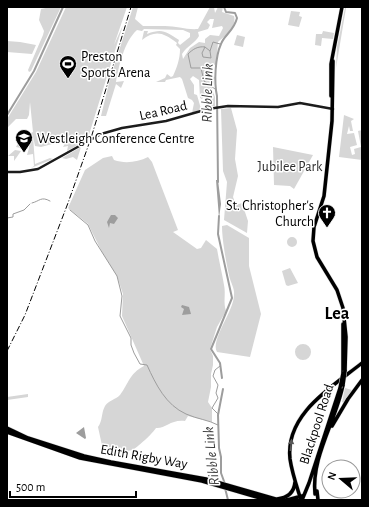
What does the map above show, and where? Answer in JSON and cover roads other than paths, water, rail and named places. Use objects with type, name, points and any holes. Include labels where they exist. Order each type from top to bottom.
[{"type":"highway","name":"Blackpool Road","points":[[317,498],[316,474],[342,387],[344,372],[344,318],[341,301],[317,258],[313,241],[314,228],[324,196],[332,109],[331,69],[335,38],[342,7]]},
{"type":"highway","points":[[274,499],[284,498],[291,493],[294,488],[290,450],[295,426],[314,403],[362,363]]},
{"type":"highway","points":[[326,437],[344,406],[362,380]]},
{"type":"highway","name":"Blackpool Road","points":[[302,497],[342,387]]},
{"type":"highway","name":"Edith Rigby Way","points":[[7,428],[35,440],[84,456],[184,476],[279,500]]},
{"type":"highway","name":"Edith Rigby Way","points":[[7,432],[80,458],[184,476]]},
{"type":"highway","points":[[294,477],[302,497]]},
{"type":"highway","points":[[288,500],[302,497],[309,492],[317,498]]},
{"type":"highway","name":"Edith Rigby Way","points":[[252,493],[267,500]]},
{"type":"street","name":"Lea Road","points":[[7,172],[20,172],[38,169],[97,136],[113,130],[166,121],[219,107],[278,107],[300,103],[332,109]]},
{"type":"waterway","points":[[7,115],[34,71],[63,7]]},
{"type":"waterway","name":"Ribble Link","points":[[218,182],[217,96],[215,77],[216,63],[222,41],[234,26],[237,18],[235,13],[226,12],[224,7]]},
{"type":"waterway","points":[[205,47],[210,51],[213,42],[220,44]]},
{"type":"waterway","points":[[210,51],[211,58],[203,57],[202,53],[205,47],[196,48],[188,54],[191,68],[201,68],[204,81],[215,89]]},
{"type":"waterway","points":[[32,203],[42,199],[50,201]]},
{"type":"waterway","points":[[7,218],[13,217],[13,214],[24,210],[30,204]]},
{"type":"waterway","points":[[70,210],[88,225],[95,241],[117,276],[122,296],[120,316],[131,338],[131,345],[140,364],[147,365],[162,394],[179,410],[186,414],[218,425]]},
{"type":"waterway","name":"Ribble Link","points":[[219,216],[218,234],[232,298],[211,349],[220,363],[222,378]]},
{"type":"waterway","points":[[218,414],[212,408],[218,398],[216,393],[218,385],[213,376],[215,370],[220,366]]},
{"type":"waterway","name":"Ribble Link","points":[[223,389],[218,415],[221,473],[225,484]]},
{"type":"waterway","name":"Ribble Link","points":[[225,488],[228,500]]},
{"type":"railway","points":[[7,351],[25,315],[68,203],[91,138],[131,7]]},
{"type":"place","name":"Preston Sports Arena","points":[[68,79]]},
{"type":"place","name":"Westleigh Conference Centre","points":[[24,153]]},
{"type":"place","name":"St. Christopher's Church","points":[[327,228]]},
{"type":"district","name":"Lea","points":[[337,313]]},
{"type":"park label","name":"Jubilee Park","points":[[290,166]]}]
